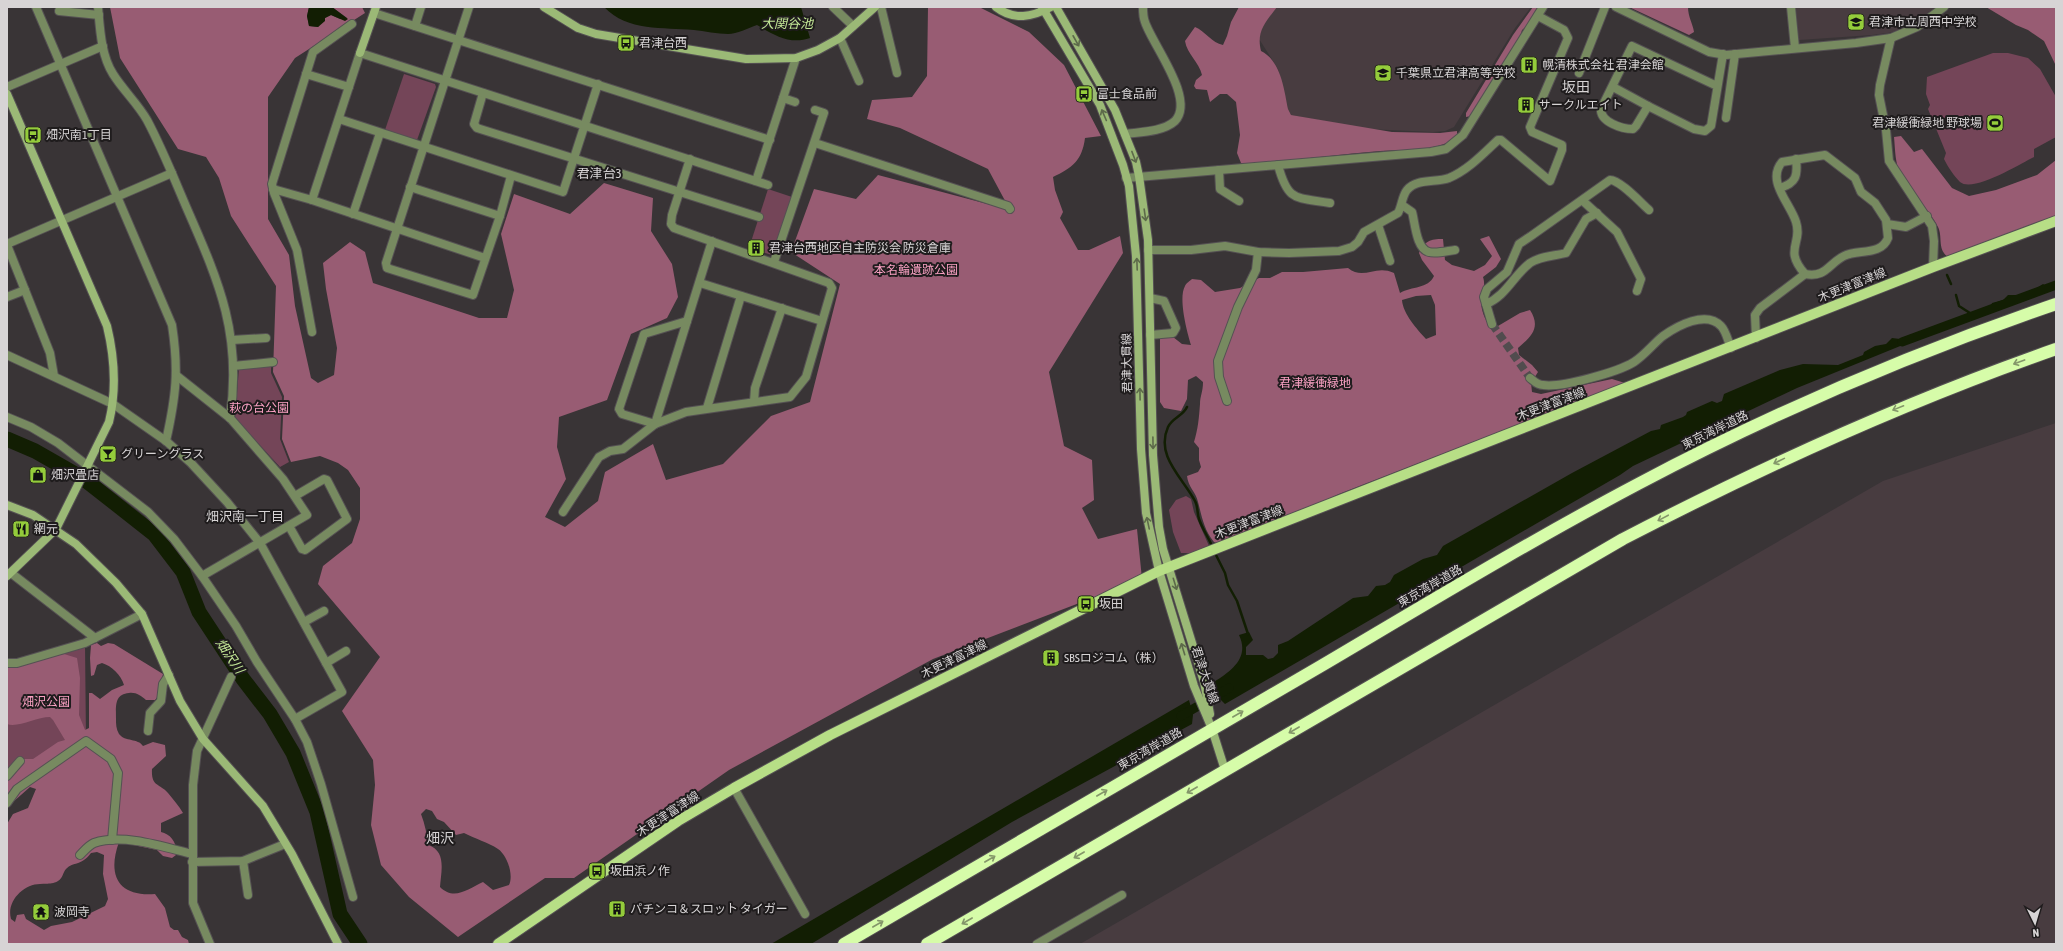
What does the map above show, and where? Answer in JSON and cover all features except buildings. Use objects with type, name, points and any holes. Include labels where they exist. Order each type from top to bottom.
[{"type":"highway","name":"東京湾岸道路","points":[[844,944],[1560,526],[1648,478],[1828,392],[1933,349],[2037,310],[2056,305]]},
{"type":"highway","points":[[927,944],[1567,570],[1697,501],[1787,457],[1879,416],[1958,384],[2056,349]]},
{"type":"main road","name":"木更津富津線","points":[[498,944],[678,821],[734,788],[830,735],[1159,571],[1731,348],[1933,267],[2056,222]]},
{"type":"street","points":[[36,7],[172,325],[176,352],[177,376],[173,408],[166,441]]},
{"type":"street","points":[[415,26],[421,7]]},
{"type":"street","points":[[468,7],[459,39],[422,147],[386,263],[387,268],[473,295],[500,216],[511,176]]},
{"type":"street","points":[[544,7],[578,28],[596,34],[746,59],[796,58],[818,50],[840,38],[866,11],[875,7]]},
{"type":"street","points":[[833,7],[853,26]]},
{"type":"street","points":[[881,7],[897,73]]},
{"type":"street","points":[[996,7],[1002,11],[1019,17],[1035,15],[1046,8]]},
{"type":"street","name":"君津大貫線","points":[[1056,7],[1115,110],[1139,176],[1148,250],[1156,498],[1159,528],[1163,550],[1170,567],[1204,682],[1208,716]]},
{"type":"street","points":[[1125,134],[1161,128],[1175,121],[1181,109],[1180,98],[1164,57],[1145,22],[1143,7]]},
{"type":"street","points":[[1126,178],[1431,152],[1446,149],[1463,135],[1543,7]]},
{"type":"street","points":[[1579,73],[1605,7]]},
{"type":"street","points":[[1616,7],[1709,52],[1723,54],[1891,38],[1917,27],[1944,7]]},
{"type":"street","points":[[1791,7],[1795,48]]},
{"type":"street","name":"君津大貫線","points":[[1046,8],[1100,105],[1126,178],[1136,256],[1141,449],[1145,506],[1159,571],[1194,686],[1208,716],[1225,770]]},
{"type":"street","points":[[312,200],[375,10],[415,26],[770,140]]},
{"type":"street","points":[[59,11],[99,11],[103,46],[113,74],[144,115],[172,173],[212,268],[224,302],[232,340],[234,392],[230,418]]},
{"type":"street","points":[[1148,250],[1191,250],[1225,246],[1258,252],[1289,253],[1345,250],[1358,242],[1364,232],[1398,213],[1410,187],[1418,183],[1447,179],[1461,172],[1498,140],[1501,140],[1550,181],[1562,150],[1562,145],[1532,132],[1530,127],[1568,38],[1564,30],[1538,16]]},
{"type":"street","points":[[312,332],[297,250],[272,184],[313,52],[352,24]]},
{"type":"street","points":[[840,38],[859,81]]},
{"type":"street","points":[[1891,38],[1880,85],[1889,161],[1899,179],[1927,216],[1932,226],[1934,241],[1933,267]]},
{"type":"street","points":[[7,86],[103,46]]},
{"type":"street","points":[[1648,106],[1633,129],[1622,128],[1603,118],[1601,109],[1632,46],[1718,86]]},
{"type":"street","points":[[360,53],[768,185]]},
{"type":"street","points":[[1612,87],[1694,129],[1705,131],[1711,126],[1723,54]]},
{"type":"street","points":[[1726,118],[1735,54]]},
{"type":"street","points":[[756,181],[796,58]]},
{"type":"street","points":[[306,74],[349,87]]},
{"type":"street","points":[[339,119],[563,192],[586,126],[598,84]]},
{"type":"street","points":[[483,93],[474,124],[477,128],[759,217]]},
{"type":"street","points":[[7,94],[107,326],[113,350],[114,370],[113,404],[109,422],[56,529],[9,575],[95,638]]},
{"type":"street","points":[[783,98],[795,102]]},
{"type":"street","points":[[774,262],[824,113],[815,110]]},
{"type":"street","points":[[353,214],[380,133]]},
{"type":"street","points":[[815,143],[1008,206],[1010,209]]},
{"type":"street","points":[[1756,338],[1755,315],[1760,308],[1805,274],[1821,274],[1844,256],[1879,248],[1888,238],[1887,224],[1875,203],[1861,192],[1855,178],[1825,155],[1782,162],[1780,164],[1776,179],[1796,222],[1794,256],[1798,266],[1805,274]]},
{"type":"street","points":[[563,512],[599,457],[610,451],[623,449],[655,424],[686,412],[786,398],[794,392],[806,377],[832,288],[829,283],[774,262],[674,228],[671,224],[672,215],[690,159]]},
{"type":"street","points":[[1780,188],[1787,186],[1796,179],[1796,160]]},
{"type":"street","points":[[1278,165],[1283,184],[1292,195],[1330,203]]},
{"type":"street","points":[[1219,170],[1220,189],[1239,201]]},
{"type":"street","points":[[54,376],[50,353],[7,245],[172,173]]},
{"type":"street","points":[[1492,324],[1484,297],[1487,289],[1507,272],[1519,244],[1583,201],[1606,183],[1614,180],[1649,210]]},
{"type":"street","points":[[410,187],[500,216]]},
{"type":"street","points":[[273,189],[312,200],[485,258]]},
{"type":"street","points":[[1583,201],[1617,232],[1641,279],[1637,291]]},
{"type":"street","points":[[1402,205],[1412,212],[1415,230],[1421,245],[1426,251],[1431,253],[1455,250]]},
{"type":"street","points":[[1486,304],[1498,299],[1511,282],[1530,263],[1566,253],[1586,219],[1597,213]]},
{"type":"street","points":[[1887,224],[1906,227],[1927,216]]},
{"type":"street","points":[[1378,225],[1390,261]]},
{"type":"street","points":[[655,424],[712,241]]},
{"type":"street","points":[[1227,401],[1219,377],[1218,361],[1238,307],[1256,270],[1258,252]]},
{"type":"street","points":[[700,283],[822,321]]},
{"type":"street","points":[[7,297],[25,290]]},
{"type":"street","points":[[707,408],[741,296]]},
{"type":"street","points":[[1150,298],[1164,301],[1176,328],[1173,333],[1168,335],[1150,335]]},
{"type":"street","points":[[754,402],[755,388],[782,308]]},
{"type":"street","points":[[1530,378],[1538,384],[1559,385],[1625,366],[1639,358],[1664,336],[1682,325],[1701,319],[1708,319],[1722,326],[1731,348]]},
{"type":"street","points":[[655,424],[622,414],[619,409],[644,334],[687,321]]},
{"type":"street","points":[[232,340],[266,338]]},
{"type":"street","points":[[7,355],[113,404],[166,441],[191,463],[227,502],[260,543],[342,692],[295,719]]},
{"type":"street","points":[[233,366],[273,362]]},
{"type":"street","points":[[177,376],[230,418],[283,479],[307,515],[202,576]]},
{"type":"street","points":[[7,417],[32,427],[58,443],[148,512],[174,539],[202,576],[295,719],[311,753],[353,897]]},
{"type":"street","points":[[289,526],[302,549],[305,550],[347,520],[327,480],[324,479],[295,496]]},
{"type":"street","points":[[7,505],[33,515],[56,529],[76,544],[116,583],[142,614],[180,701],[203,738],[263,806],[286,844],[338,944]]},
{"type":"street","points":[[304,622],[324,611]]},
{"type":"street","points":[[7,663],[17,663],[60,652],[95,638],[142,614]]},
{"type":"street","points":[[326,663],[346,651]]},
{"type":"street","points":[[148,731],[150,713],[161,701],[164,680],[169,675]]},
{"type":"street","points":[[210,944],[193,903],[193,785],[197,751],[231,677]]},
{"type":"street","points":[[7,803],[17,789],[86,741],[111,759],[118,773],[112,840]]},
{"type":"street","points":[[7,776],[20,761]]},
{"type":"street","points":[[734,788],[805,914]]},
{"type":"street","points":[[80,855],[93,844],[112,840],[150,844],[192,858],[243,860],[286,844]]},
{"type":"street","points":[[243,860],[248,896]]},
{"type":"street","points":[[1037,944],[1122,895]]},
{"type":"shaded area","name":"千葉県立君津高等学校","points":[[1272,7],[1531,7],[1515,28],[1454,127],[1445,131],[1433,132],[1367,129],[1291,115],[1288,109],[1278,69],[1256,34]]},
{"type":"shaded area","name":"君津市立周西中学校","points":[[1796,7],[1935,7],[1921,18],[1895,32],[1799,40]]},
{"type":"shaded area","points":[[2056,423],[2056,944],[1080,944],[1883,481]]},
{"type":"green space","name":"本名輪遺跡公園","points":[[110,7],[309,7],[307,16],[309,26],[318,27],[325,18],[331,15],[340,19],[347,18],[332,7],[362,7],[365,13],[295,58],[268,97],[268,219],[289,255],[295,306],[311,378],[318,383],[334,375],[337,348],[326,289],[323,263],[350,242],[365,252],[373,283],[479,318],[507,318],[514,290],[501,234],[514,194],[570,214],[604,183],[653,198],[651,231],[672,264],[678,297],[667,318],[631,334],[607,400],[559,417],[557,447],[566,479],[545,517],[565,527],[598,501],[605,472],[653,444],[666,480],[723,464],[771,416],[810,402],[840,284],[791,252],[814,189],[856,199],[878,175],[1010,210],[988,169],[900,128],[867,119],[872,100],[912,97],[927,76],[928,7],[979,7],[1029,32],[1064,65],[1101,136],[1085,138],[1084,146],[1075,163],[1071,167],[1053,177],[1055,190],[1063,212],[1060,218],[1078,250],[1089,250],[1120,236],[1123,253],[1049,372],[1064,446],[1092,460],[1094,500],[1082,508],[1098,539],[1137,529],[1142,579],[933,659],[729,770],[574,878],[545,878],[458,937],[409,897],[381,865],[371,825],[375,785],[373,760],[342,711],[380,657],[318,584],[323,566],[352,543],[360,519],[360,488],[348,470],[338,463],[320,456],[291,462],[282,439],[284,396],[273,372],[276,286],[231,216],[219,178],[206,157],[178,149],[120,58]],"holes":[[[426,809],[432,811],[437,819],[444,822],[456,835],[464,833],[498,849],[507,860],[509,866],[511,876],[509,885],[493,890],[483,882],[456,893],[445,891],[440,887],[442,863],[438,852],[428,845],[426,830],[421,814]]]},
{"type":"green space","points":[[1239,7],[1277,7],[1263,27],[1260,44],[1261,51],[1273,61],[1277,68],[1291,115],[1392,132],[1440,133],[1457,131],[1457,138],[1439,146],[1429,148],[1380,151],[1249,164],[1241,163],[1237,153],[1240,135],[1236,102],[1227,94],[1220,94],[1210,102],[1207,90],[1196,89],[1194,86],[1196,80],[1202,75],[1186,46],[1185,41],[1195,27],[1215,42],[1223,45],[1231,22]]},
{"type":"green space","points":[[1533,7],[1539,7],[1528,25],[1522,30],[1520,37],[1471,116],[1466,117],[1466,113],[1513,35]]},
{"type":"green space","points":[[1629,7],[1688,7],[1694,32],[1689,35]]},
{"type":"green space","points":[[1986,7],[2056,7],[2056,66],[2044,41],[2028,30],[2016,25]]},
{"type":"green space","name":"君津緩衝緑地 野球場","points":[[1993,53],[2008,53],[2028,58],[2040,69],[2056,97],[2056,137],[2034,149],[2034,157],[1985,181],[1975,184],[1966,184],[1958,180],[1944,159],[1946,153],[1928,109],[1930,105],[1926,94],[1927,77]]},
{"type":"green space","points":[[404,74],[435,84],[436,87],[417,140],[385,130]]},
{"type":"green space","points":[[1901,136],[1914,152],[1922,149],[1952,188],[1969,196],[1996,190],[2037,175],[2056,160],[2056,216],[1948,257],[1941,247],[1938,227],[1905,182],[1898,168],[1894,137]]},
{"type":"green space","points":[[768,189],[792,197],[775,254],[772,255],[749,248]]},
{"type":"green space","name":"君津緩衝緑地","points":[[1489,236],[1501,259],[1496,267],[1483,277],[1484,286],[1481,302],[1482,311],[1487,322],[1498,326],[1520,313],[1530,310],[1535,321],[1535,326],[1531,335],[1518,348],[1519,355],[1532,365],[1538,372],[1531,383],[1532,392],[1541,394],[1612,379],[1625,383],[1217,543],[1214,542],[1206,528],[1197,498],[1187,476],[1198,472],[1201,467],[1199,460],[1199,448],[1194,442],[1203,382],[1196,376],[1188,380],[1187,399],[1181,411],[1164,408],[1160,402],[1160,338],[1173,337],[1182,344],[1191,345],[1185,324],[1182,298],[1186,284],[1192,279],[1201,280],[1215,292],[1240,288],[1259,278],[1270,278],[1282,272],[1303,272],[1348,268],[1359,273],[1381,270],[1394,273],[1400,293],[1428,283],[1434,276],[1422,260],[1419,253],[1426,243],[1443,239],[1445,260],[1452,265],[1474,271],[1485,265],[1492,256],[1480,239]],"holes":[[[1431,295],[1435,305],[1436,335],[1426,339],[1408,316],[1402,300],[1416,296]]]},
{"type":"green space","name":"萩の台公園","points":[[271,365],[271,373],[282,397],[280,439],[289,462],[280,467],[235,418],[239,368]]},
{"type":"green space","points":[[1186,496],[1191,499],[1194,512],[1209,546],[1194,553],[1181,553],[1173,532],[1169,510],[1176,500]]},
{"type":"green space","name":"畑沢公園","points":[[85,643],[86,741],[7,799],[7,659],[17,663]]},
{"type":"green space","points":[[97,643],[101,646],[108,643],[114,644],[163,674],[159,695],[155,700],[146,700],[134,693],[124,694],[118,699],[116,706],[116,725],[119,734],[125,738],[138,742],[143,746],[153,742],[165,745],[166,756],[152,769],[152,775],[154,782],[168,793],[183,813],[161,823],[161,832],[171,837],[175,843],[176,855],[172,858],[163,856],[157,850],[119,842],[114,864],[115,874],[124,888],[132,892],[142,894],[155,894],[165,908],[170,927],[174,930],[178,930],[182,937],[188,940],[189,944],[7,944],[7,824],[13,814],[28,808],[36,789],[30,787],[13,802],[8,801],[7,771],[21,759],[33,759],[58,742],[65,740],[50,717],[16,725],[7,724],[7,664],[14,665],[64,654],[77,658],[80,678],[79,715],[85,730],[89,728],[89,693],[92,693],[100,699],[112,690],[124,685],[116,671],[102,663],[97,665],[94,675],[91,676],[91,645]],"holes":[[[97,852],[104,855],[103,874],[108,899],[105,906],[72,922],[51,926],[44,930],[26,919],[24,914],[17,915],[15,922],[11,919],[11,906],[22,890],[34,885],[58,881],[66,869],[84,860],[91,853]]]},
{"type":"water","points":[[309,7],[332,7],[348,19],[345,21],[331,15],[325,18],[325,21],[318,27],[309,26],[307,16]]},
{"type":"water","name":"大関谷池","points":[[604,7],[801,7],[810,38],[803,40],[789,40],[757,25],[731,34],[646,27],[624,21],[613,15]]},
{"type":"water","points":[[2043,284],[2049,288],[1981,313],[1981,309],[1991,306],[1992,303],[2003,300],[2008,295],[2019,295],[2032,291]]},
{"type":"water","points":[[1912,334],[1915,340],[1797,388],[1633,466],[1620,475],[1225,704],[1220,699],[1214,682],[1227,673],[1237,663],[1242,650],[1242,643],[1239,635],[1249,632],[1253,640],[1246,647],[1246,655],[1263,655],[1268,659],[1273,658],[1278,653],[1278,645],[1288,641],[1353,598],[1368,596],[1376,586],[1385,585],[1390,582],[1394,575],[1423,559],[1437,555],[1443,546],[1572,473],[1651,431],[1660,429],[1661,425],[1683,417],[1687,412],[1712,401],[1717,403],[1722,401],[1724,394],[1780,370],[1803,364],[1838,365],[1863,355],[1864,352],[1875,346],[1886,344],[1892,338],[1900,339]]},
{"type":"water","points":[[1189,700],[1193,715],[1192,724],[1012,822],[811,944],[771,944]]},
{"type":"waterway","points":[[1947,275],[1951,284]]},
{"type":"waterway","points":[[1902,342],[2056,285]]},
{"type":"waterway","points":[[1956,295],[1959,306],[1973,315]]},
{"type":"waterway","points":[[1187,407],[1183,413],[1172,421],[1168,427],[1165,438],[1165,448],[1172,466],[1196,503],[1198,517],[1212,546]]},
{"type":"waterway","name":"畑沢川","points":[[7,439],[35,451],[84,479],[154,534],[183,572],[199,612],[243,679],[270,714],[293,753],[317,812],[340,914],[360,944]]},
{"type":"waterway","points":[[1214,551],[1225,573],[1228,585],[1237,601],[1248,634]]},
{"type":"waterway","points":[[1181,716],[1229,688]]},
{"type":"tunnel","points":[[1492,324],[1530,378]]},
{"type":"place","name":"君津市立周西中学校","points":[[1856,22]]},
{"type":"place","name":"君津台西","points":[[626,43]]},
{"type":"place","name":"幌清株式会社 君津会館","points":[[1529,65]]},
{"type":"place","name":"千葉県立君津高等学校","points":[[1383,73]]},
{"type":"place","name":"富士食品前","points":[[1084,94]]},
{"type":"place","name":"サークルエイト","points":[[1526,105]]},
{"type":"place","name":"君津緩衝緑地 野球場","points":[[1995,123]]},
{"type":"place","name":"畑沢南1丁目","points":[[33,135]]},
{"type":"place","name":"君津台西地区自主防災会 防災倉庫","points":[[756,248]]},
{"type":"place","name":"グリーングラス","points":[[108,454]]},
{"type":"place","name":"畑沢畳店","points":[[38,475]]},
{"type":"place","name":"網元","points":[[21,529]]},
{"type":"place","name":"坂田","points":[[1086,604]]},
{"type":"place","name":"SBSロジコム（株）","points":[[1051,658]]},
{"type":"place","name":"坂田浜ノ作","points":[[597,871]]},
{"type":"place","name":"パチンコ＆スロット タイガー","points":[[617,909]]},
{"type":"place","name":"波岡寺","points":[[41,912]]},
{"type":"district","name":"坂田","points":[[1576,87]]},
{"type":"district","name":"君津台3","points":[[599,173]]},
{"type":"district","name":"畑沢南一丁目","points":[[245,516]]},
{"type":"district","name":"畑沢","points":[[440,838]]}]
